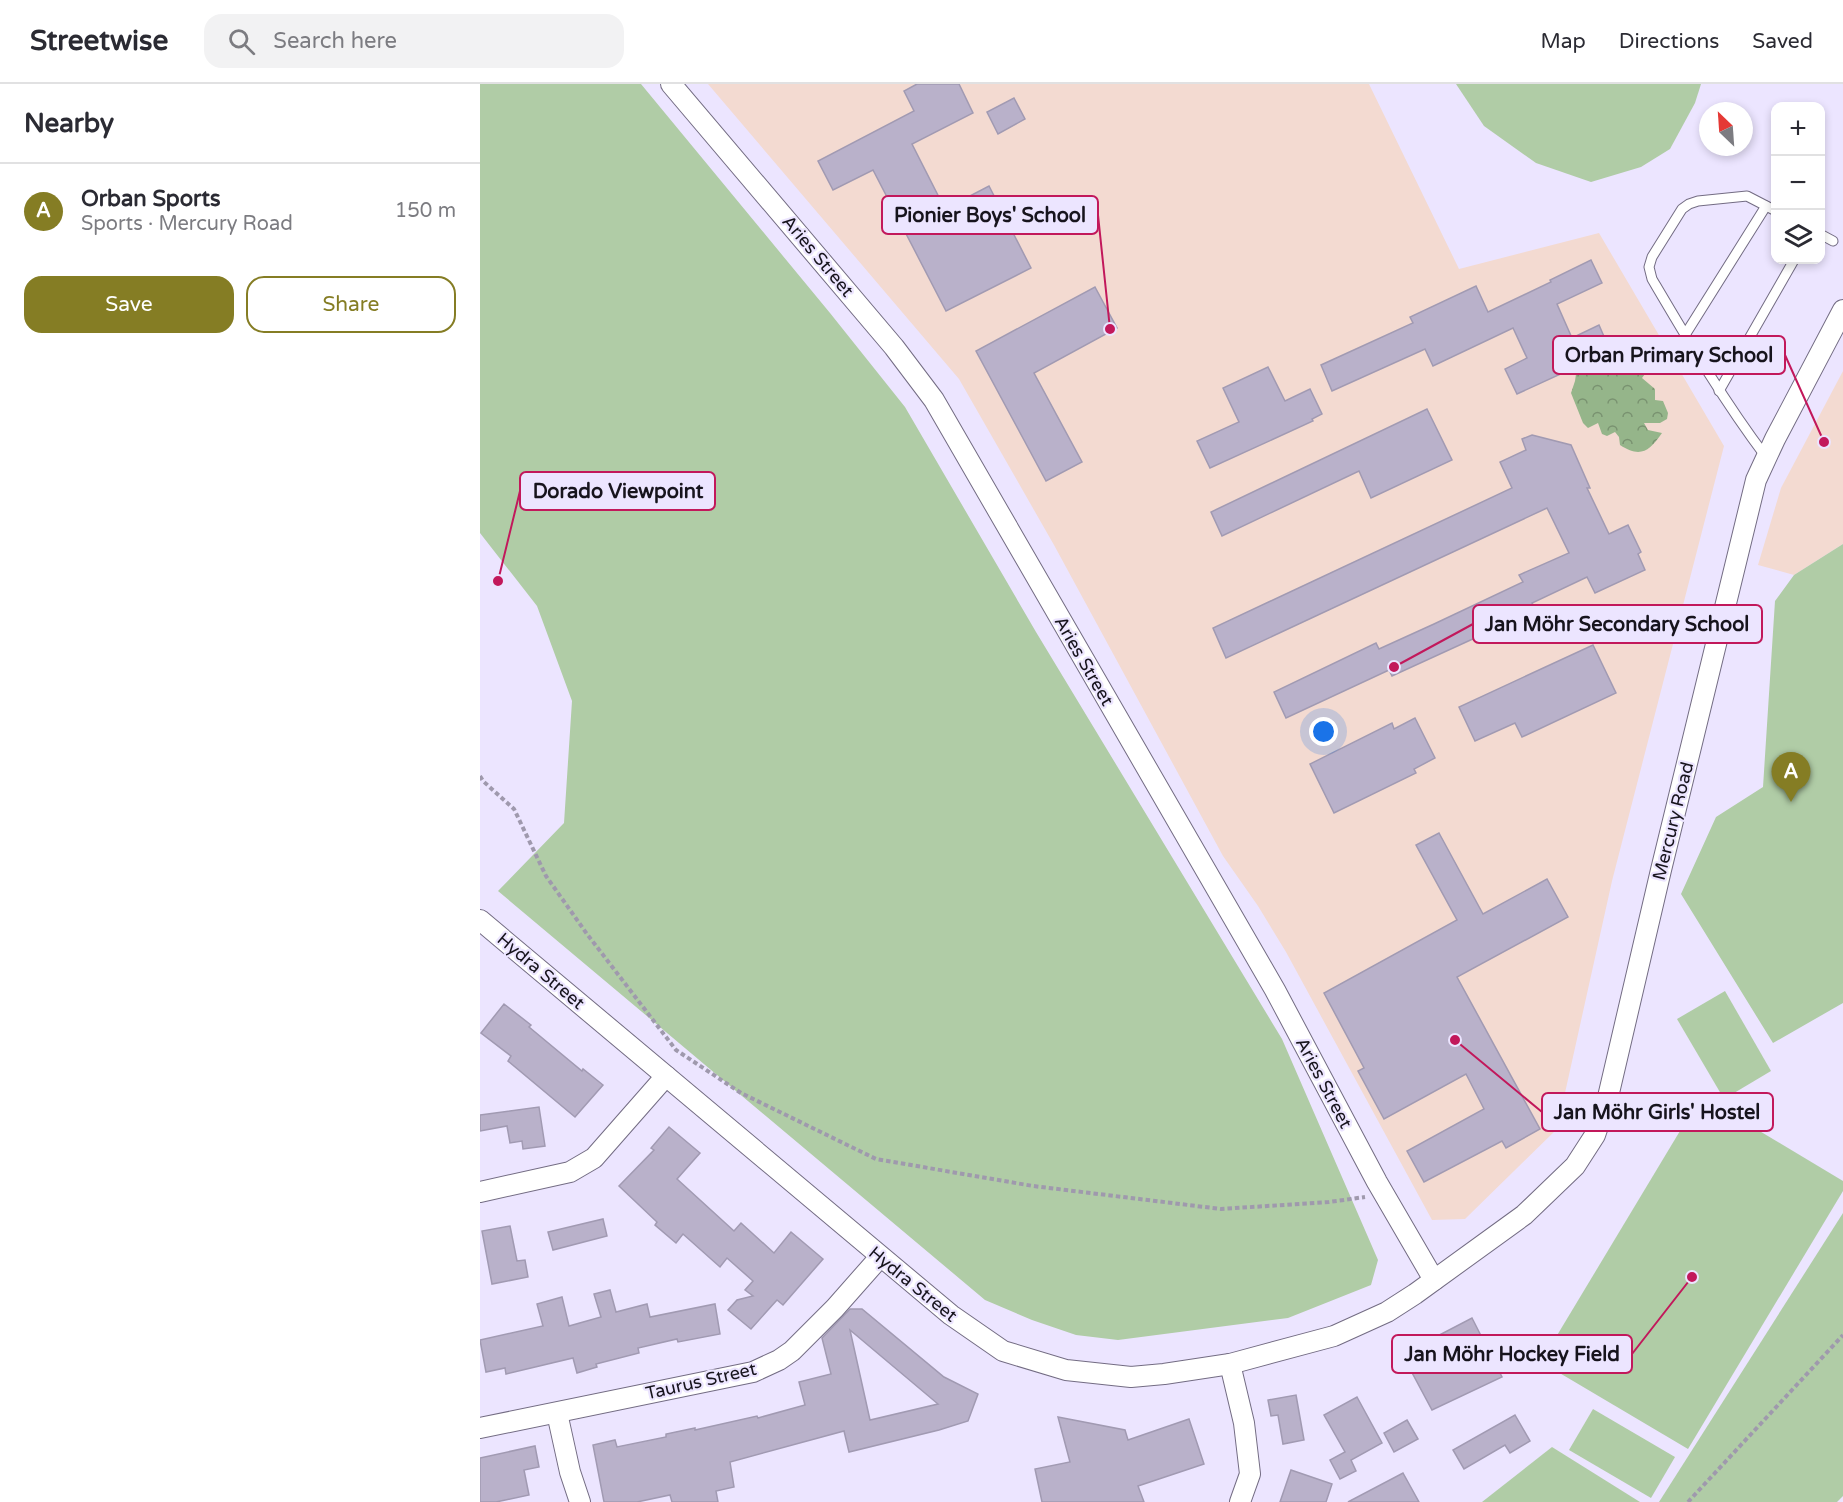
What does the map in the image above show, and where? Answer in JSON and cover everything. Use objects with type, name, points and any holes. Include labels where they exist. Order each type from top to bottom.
[{"type":"street","name":"Aries Street","points":[[671,84],[894,347],[933,400],[1275,990],[1383,1194],[1434,1280]]},
{"type":"street","name":"Mercury Road","points":[[1434,1280],[1524,1215],[1575,1166],[1595,1135],[1608,1097],[1756,480],[1843,310]]},
{"type":"street","name":"Hydra Street","points":[[480,920],[880,1257],[968,1329],[1003,1351],[1066,1371],[1131,1377],[1230,1364],[1334,1336],[1387,1312],[1434,1280]]},
{"type":"street","points":[[480,1192],[570,1172],[594,1158],[666,1076]]},
{"type":"street","name":"Taurus Street","points":[[480,1428],[753,1372],[792,1351],[880,1257]]},
{"type":"street","points":[[1230,1364],[1244,1423],[1250,1474],[1240,1502]]},
{"type":"street","points":[[557,1413],[570,1472],[580,1502]]},
{"type":"lane","points":[[1766,457],[1719,391],[1652,279],[1649,267],[1652,257],[1682,209],[1689,204],[1747,196],[1771,208]]},
{"type":"lane","points":[[1685,334],[1766,206]]},
{"type":"lane","points":[[1825,236],[1833,241]]},
{"type":"lane","points":[[1719,391],[1792,264]]},
{"type":"path","points":[[480,776],[514,809],[552,885],[676,1050],[741,1093],[876,1159],[1033,1186],[1221,1209],[1329,1202],[1383,1194]]},
{"type":"path","points":[[1688,1502],[1843,1335]]},
{"type":"shaded area","points":[[708,84],[1369,84],[1459,269],[1599,233],[1724,446],[1612,881],[1557,1129],[1465,1219],[1432,1220],[1286,952],[1258,906],[1223,856],[1054,545],[959,379]]},
{"type":"shaded area","points":[[1843,371],[1843,544],[1794,575],[1758,565],[1781,488]]},
{"type":"green space","points":[[480,84],[641,84],[905,407],[1036,632],[1282,1039],[1378,1260],[1371,1285],[1288,1318],[1118,1340],[1076,1335],[985,1300],[498,891],[564,823],[572,701],[537,606],[480,533]]},
{"type":"green space","points":[[1456,84],[1701,84],[1695,103],[1670,149],[1641,167],[1591,182],[1536,163],[1484,126]]},
{"type":"green space","points":[[1617,351],[1637,353],[1642,360],[1641,367],[1645,374],[1642,378],[1655,389],[1655,400],[1663,401],[1668,413],[1667,419],[1660,423],[1644,423],[1648,430],[1662,433],[1653,445],[1644,451],[1633,451],[1620,445],[1619,437],[1615,432],[1607,436],[1602,434],[1598,423],[1588,428],[1583,423],[1571,393],[1576,374],[1584,368],[1587,362],[1594,363]]},
{"type":"green space","points":[[1843,544],[1843,1003],[1773,1043],[1681,894],[1716,817],[1763,787],[1775,601],[1794,575]]},
{"type":"green space","points":[[1725,991],[1771,1071],[1724,1099],[1677,1019]]},
{"type":"green space","points":[[1701,1096],[1843,1181],[1843,1191],[1688,1449],[1541,1362]]},
{"type":"green space","points":[[1843,1213],[1843,1496],[1837,1502],[1659,1502]]},
{"type":"green space","points":[[1593,1409],[1675,1457],[1651,1498],[1569,1450]]},
{"type":"green space","points":[[1552,1447],[1640,1502],[1482,1502]]},
{"type":"building","points":[[917,84],[959,84],[973,113],[912,144],[945,209],[989,186],[1031,268],[946,311],[873,170],[833,190],[818,161],[914,111],[904,91]]},
{"type":"building","points":[[1014,98],[1025,119],[998,134],[987,112]]},
{"type":"building","points":[[1591,260],[1602,283],[1557,304],[1572,338],[1599,325],[1612,355],[1593,364],[1591,360],[1517,394],[1505,369],[1527,358],[1513,328],[1433,366],[1425,349],[1332,391],[1321,365],[1413,323],[1410,317],[1476,286],[1488,312]]},
{"type":"building","points":[[1095,287],[1117,328],[1034,373],[1082,462],[1046,481],[976,351]]},
{"type":"building","points":[[1268,367],[1285,401],[1310,389],[1322,414],[1312,419],[1313,421],[1210,468],[1197,441],[1239,422],[1223,388]]},
{"type":"building","points":[[1427,409],[1452,460],[1371,498],[1359,471],[1222,536],[1211,512]]},
{"type":"building","points":[[1532,435],[1571,445],[1590,488],[1587,488],[1609,534],[1628,525],[1641,552],[1638,554],[1645,570],[1595,593],[1587,577],[1532,603],[1536,610],[1392,676],[1389,670],[1286,718],[1274,692],[1376,643],[1379,649],[1434,624],[1523,582],[1519,575],[1569,553],[1547,508],[1226,658],[1213,628],[1512,488],[1500,462],[1526,450],[1522,439]]},
{"type":"building","points":[[1593,645],[1616,693],[1522,737],[1515,723],[1475,741],[1459,707]]},
{"type":"building","points":[[1415,718],[1435,758],[1414,769],[1416,773],[1334,813],[1310,764],[1392,723],[1394,729]]},
{"type":"building","points":[[1439,833],[1483,914],[1547,879],[1568,917],[1457,977],[1540,1129],[1506,1148],[1502,1141],[1424,1182],[1407,1151],[1484,1109],[1466,1074],[1384,1119],[1358,1071],[1364,1068],[1324,993],[1457,920],[1416,845]]},
{"type":"building","points":[[504,1004],[582,1071],[583,1069],[603,1085],[575,1117],[508,1061],[511,1056],[481,1033]]},
{"type":"building","points":[[539,1107],[545,1146],[523,1149],[522,1141],[510,1143],[507,1126],[480,1131],[480,1115]]},
{"type":"building","points":[[669,1127],[700,1153],[677,1179],[734,1231],[741,1223],[774,1253],[791,1232],[823,1259],[783,1305],[777,1300],[751,1329],[728,1310],[737,1300],[753,1296],[745,1290],[753,1281],[727,1258],[720,1267],[683,1234],[676,1243],[655,1225],[657,1222],[619,1186],[654,1150],[651,1148]]},
{"type":"building","points":[[603,1219],[607,1236],[553,1250],[548,1232]]},
{"type":"building","points":[[510,1226],[517,1261],[525,1260],[528,1277],[492,1284],[482,1231]]},
{"type":"building","points":[[610,1290],[616,1312],[647,1304],[650,1317],[715,1304],[720,1334],[678,1342],[677,1339],[638,1348],[639,1353],[596,1364],[597,1367],[577,1373],[573,1358],[506,1374],[505,1368],[486,1372],[480,1340],[543,1326],[537,1304],[562,1297],[569,1326],[601,1317],[594,1294]]},
{"type":"building","points":[[850,1309],[862,1309],[944,1377],[978,1394],[968,1421],[849,1452],[844,1431],[730,1462],[734,1487],[716,1491],[718,1502],[672,1502],[670,1495],[637,1502],[604,1502],[593,1445],[615,1440],[617,1447],[666,1437],[666,1434],[695,1428],[695,1430],[757,1416],[758,1418],[805,1405],[799,1382],[831,1374],[822,1338]],"holes":[[[850,1330],[938,1404],[870,1420]]]},
{"type":"building","points":[[1472,1318],[1502,1377],[1432,1410],[1401,1352]]},
{"type":"building","points":[[1296,1395],[1304,1440],[1283,1444],[1278,1415],[1271,1416],[1268,1400]]},
{"type":"building","points":[[1357,1397],[1382,1443],[1351,1460],[1356,1471],[1340,1479],[1330,1460],[1345,1452],[1324,1415]]},
{"type":"building","points":[[1515,1415],[1530,1441],[1510,1453],[1505,1445],[1464,1469],[1453,1450]]},
{"type":"building","points":[[1058,1417],[1125,1430],[1128,1440],[1189,1419],[1204,1464],[1138,1486],[1144,1502],[1042,1502],[1035,1469],[1070,1462]]},
{"type":"building","points":[[1407,1420],[1418,1439],[1394,1452],[1384,1433]]},
{"type":"building","points":[[535,1446],[539,1467],[524,1470],[529,1495],[496,1502],[480,1502],[480,1458]]},
{"type":"building","points":[[1291,1470],[1332,1484],[1326,1502],[1280,1502]]},
{"type":"building","points":[[1403,1473],[1419,1502],[1348,1502]]},
{"type":"place","name":"Pionier Boys' School","points":[[1110,329]]},
{"type":"place","name":"Orban Primary School","points":[[1824,442]]},
{"type":"place","name":"Dorado Viewpoint","points":[[498,581]]},
{"type":"place","name":"Jan Möhr Secondary School","points":[[1394,667]]},
{"type":"place","name":"Orban Sports","points":[[1791,802]]},
{"type":"place","name":"Jan Möhr Girls' Hostel","points":[[1455,1040]]},
{"type":"place","name":"Jan Möhr Hockey Field","points":[[1692,1277]]}]
